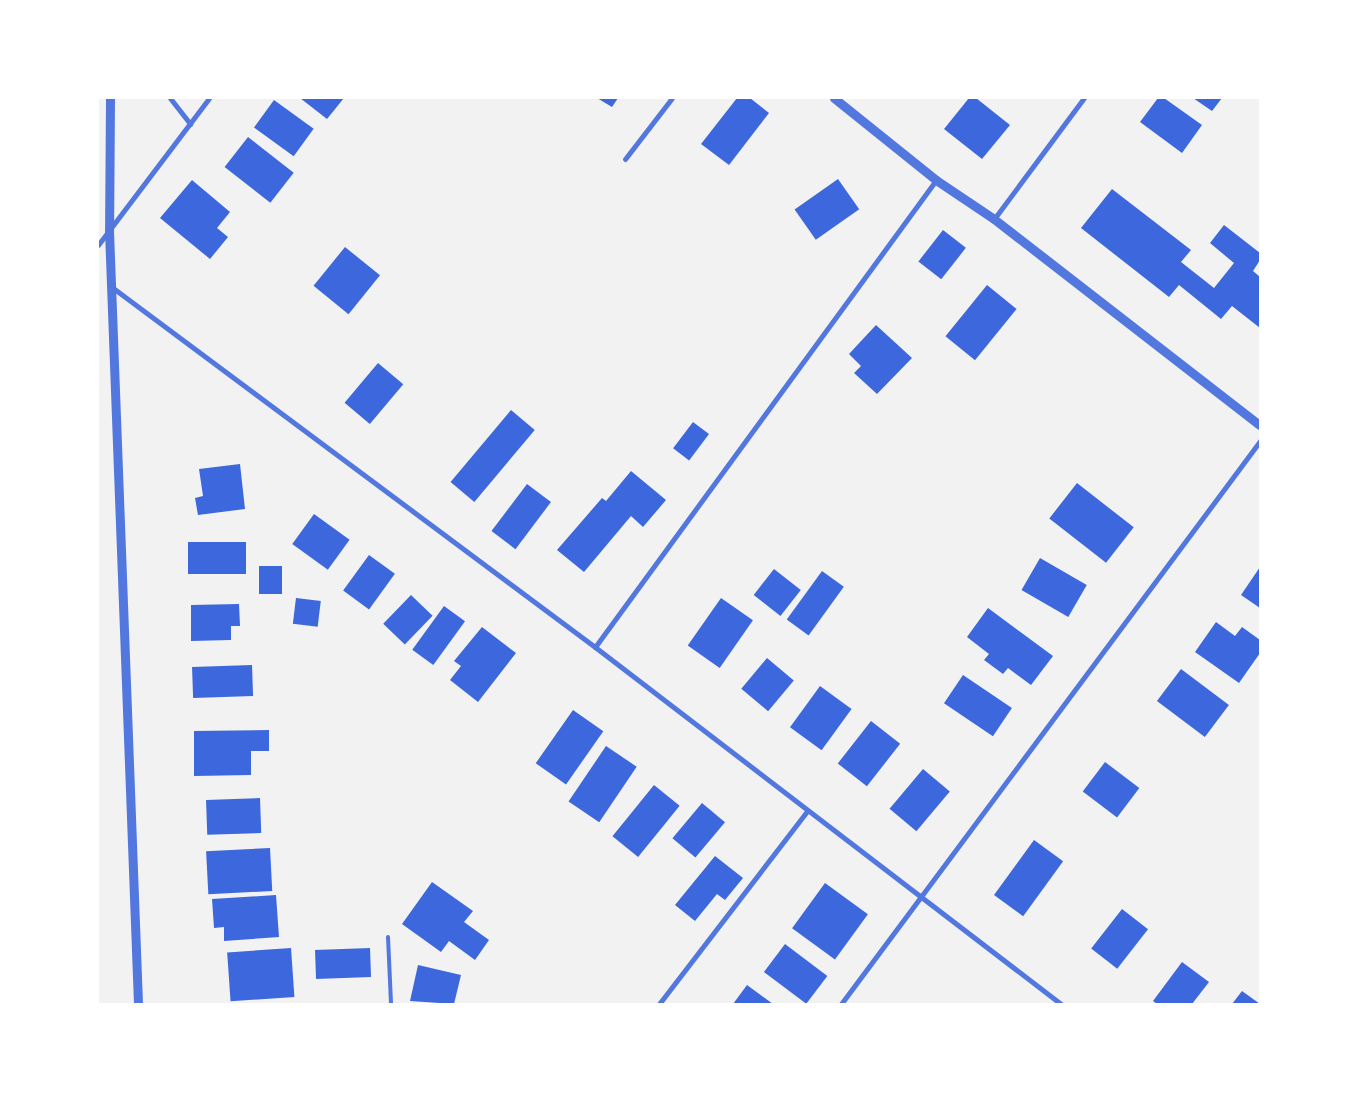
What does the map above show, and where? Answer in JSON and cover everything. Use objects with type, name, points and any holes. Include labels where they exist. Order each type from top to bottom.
[{"type":"street","points":[[110,98],[108,231],[113,288],[138,1004]]},
{"type":"street","points":[[170,98],[190,124]]},
{"type":"street","points":[[98,245],[209,98]]},
{"type":"street","points":[[625,160],[672,98]]},
{"type":"street","points":[[834,98],[936,180],[994,220],[1260,426]]},
{"type":"street","points":[[994,220],[1084,98]]},
{"type":"street","points":[[595,647],[936,180]]},
{"type":"street","points":[[113,288],[595,647],[1061,1004]]},
{"type":"street","points":[[841,1004],[1260,441]]},
{"type":"street","points":[[659,1004],[807,811]]},
{"type":"lane","points":[[388,937],[391,1004]]},
{"type":"building","points":[[300,98],[344,98],[327,119]]},
{"type":"building","points":[[597,98],[618,98],[612,107]]},
{"type":"building","points":[[737,98],[750,98],[769,113],[729,165],[701,144]]},
{"type":"building","points":[[969,98],[976,98],[1010,125],[982,159],[944,129]]},
{"type":"building","points":[[1158,98],[1164,98],[1202,125],[1182,153],[1140,122]]},
{"type":"building","points":[[1193,98],[1222,98],[1212,111]]},
{"type":"building","points":[[274,100],[314,129],[294,156],[254,128]]},
{"type":"building","points":[[248,137],[294,173],[270,203],[225,167]]},
{"type":"building","points":[[838,179],[859,209],[816,240],[795,209]]},
{"type":"building","points":[[192,180],[230,212],[217,228],[228,237],[210,259],[160,218]]},
{"type":"building","points":[[1112,189],[1191,250],[1181,262],[1214,288],[1234,263],[1210,243],[1224,225],[1260,253],[1260,260],[1253,271],[1260,277],[1260,328],[1232,306],[1221,319],[1179,285],[1169,297],[1081,228]]},
{"type":"building","points":[[943,230],[966,248],[941,279],[918,262]]},
{"type":"building","points":[[345,247],[380,275],[349,314],[314,286]]},
{"type":"building","points":[[987,285],[1017,309],[975,360],[945,336]]},
{"type":"building","points":[[876,325],[912,358],[877,394],[854,373],[861,366],[849,354]]},
{"type":"building","points":[[378,363],[403,384],[370,424],[345,403]]},
{"type":"building","points":[[511,410],[535,430],[474,502],[451,482]]},
{"type":"building","points":[[693,422],[709,434],[689,460],[673,448]]},
{"type":"building","points":[[240,464],[245,509],[198,515],[195,498],[203,496],[199,469]]},
{"type":"building","points":[[631,471],[666,500],[643,527],[631,516],[584,572],[557,550],[602,498],[606,501]]},
{"type":"building","points":[[1077,483],[1134,527],[1106,563],[1049,518]]},
{"type":"building","points":[[527,484],[551,502],[515,549],[491,531]]},
{"type":"building","points":[[314,514],[350,540],[328,570],[292,544]]},
{"type":"building","points":[[188,542],[246,542],[246,574],[188,574]]},
{"type":"building","points":[[369,555],[395,574],[369,609],[343,591]]},
{"type":"building","points":[[1040,558],[1087,585],[1068,617],[1022,590]]},
{"type":"building","points":[[259,566],[282,566],[282,594],[259,594]]},
{"type":"building","points":[[1260,567],[1260,608],[1241,595]]},
{"type":"building","points":[[774,569],[801,590],[780,616],[754,595]]},
{"type":"building","points":[[822,571],[844,587],[809,635],[787,620]]},
{"type":"building","points":[[411,595],[433,616],[405,645],[383,624]]},
{"type":"building","points":[[296,598],[321,601],[318,627],[293,624]]},
{"type":"building","points":[[721,598],[753,620],[720,668],[688,646]]},
{"type":"building","points":[[239,604],[240,626],[231,626],[231,640],[191,641],[191,605]]},
{"type":"building","points":[[444,606],[465,621],[433,665],[412,650]]},
{"type":"building","points":[[988,608],[1053,656],[1031,685],[1008,668],[1003,674],[984,660],[989,654],[967,637]]},
{"type":"building","points":[[1216,622],[1235,636],[1242,627],[1260,640],[1260,653],[1239,683],[1195,652]]},
{"type":"building","points":[[482,627],[516,653],[478,702],[450,680],[461,666],[454,661]]},
{"type":"building","points":[[767,658],[794,680],[768,711],[741,689]]},
{"type":"building","points":[[252,665],[253,696],[193,698],[192,667]]},
{"type":"building","points":[[1181,669],[1229,705],[1205,737],[1157,701]]},
{"type":"building","points":[[963,675],[1012,708],[993,736],[944,703]]},
{"type":"building","points":[[820,686],[852,709],[822,750],[790,727]]},
{"type":"building","points":[[573,710],[603,731],[566,784],[536,763]]},
{"type":"building","points":[[871,721],[900,744],[867,786],[838,764]]},
{"type":"building","points":[[269,730],[269,751],[251,751],[251,775],[194,776],[194,731]]},
{"type":"building","points":[[606,746],[637,767],[599,822],[569,802]]},
{"type":"building","points":[[1105,762],[1139,788],[1117,817],[1083,792]]},
{"type":"building","points":[[923,769],[950,791],[916,831],[890,809]]},
{"type":"building","points":[[654,785],[680,806],[638,857],[612,836]]},
{"type":"building","points":[[260,798],[261,833],[207,835],[206,800]]},
{"type":"building","points":[[702,803],[725,822],[695,858],[672,838]]},
{"type":"building","points":[[1034,840],[1063,861],[1023,916],[994,895]]},
{"type":"building","points":[[270,848],[272,891],[208,894],[206,851]]},
{"type":"building","points":[[715,856],[743,878],[725,900],[717,894],[695,921],[675,905]]},
{"type":"building","points":[[432,882],[473,911],[464,922],[489,940],[475,960],[449,941],[441,952],[402,924]]},
{"type":"building","points":[[825,883],[868,914],[835,959],[792,928]]},
{"type":"building","points":[[276,895],[279,937],[224,941],[224,927],[214,928],[212,899]]},
{"type":"building","points":[[1122,909],[1148,929],[1117,969],[1091,948]]},
{"type":"building","points":[[785,944],[827,976],[806,1004],[764,972]]},
{"type":"building","points":[[291,948],[294,997],[231,1001],[227,952]]},
{"type":"building","points":[[370,948],[371,977],[316,979],[315,950]]},
{"type":"building","points":[[1182,962],[1209,982],[1192,1004],[1157,1004],[1153,1001]]},
{"type":"building","points":[[418,965],[461,975],[454,1004],[410,1001]]},
{"type":"building","points":[[747,985],[773,1004],[733,1004]]},
{"type":"building","points":[[1242,991],[1260,1004],[1232,1004]]}]
